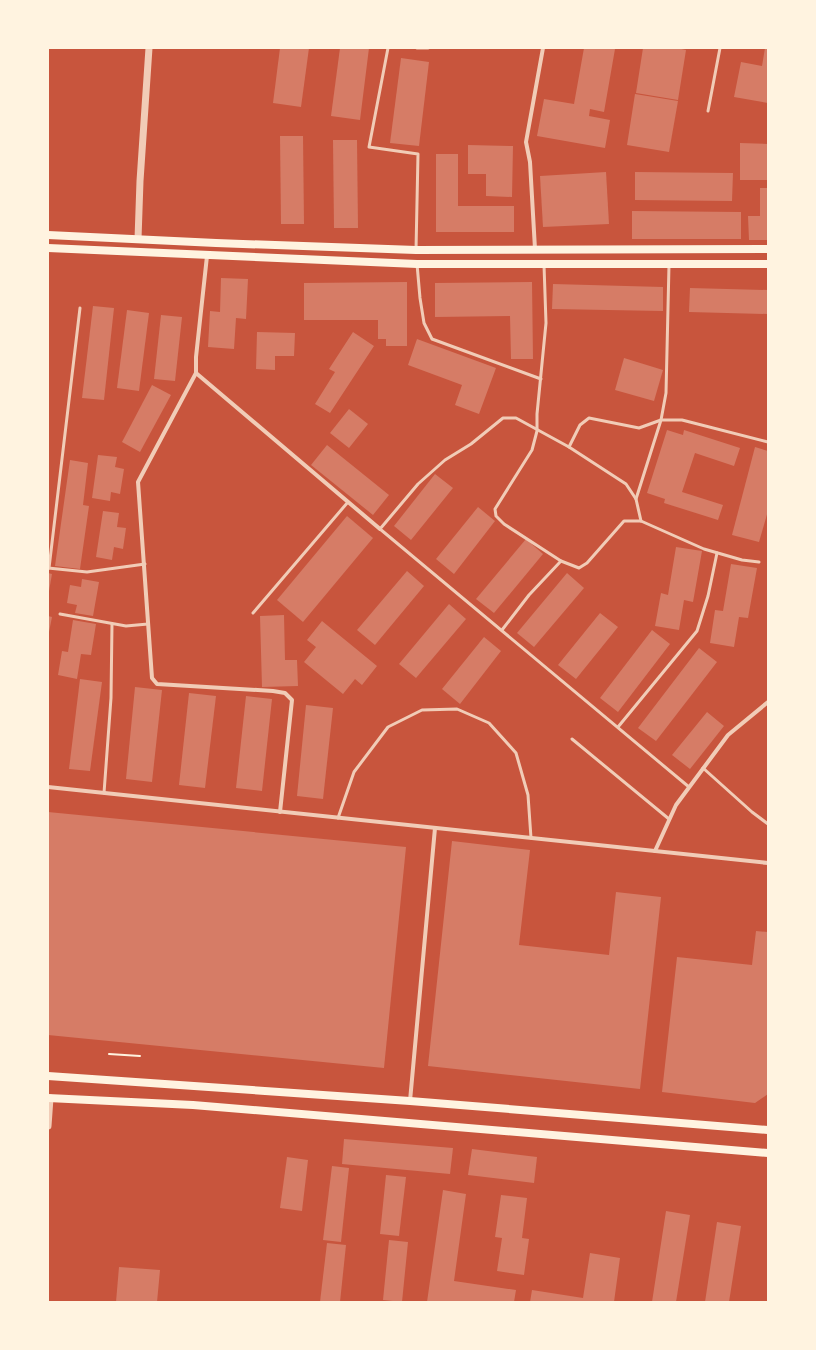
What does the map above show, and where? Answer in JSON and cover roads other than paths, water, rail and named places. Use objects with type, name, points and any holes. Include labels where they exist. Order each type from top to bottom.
[{"type":"main road","points":[[48,235],[416,250],[768,249]]},
{"type":"main road","points":[[48,248],[417,264],[768,264]]},
{"type":"main road","points":[[48,1076],[410,1101],[768,1130]]},
{"type":"main road","points":[[49,1098],[193,1105],[768,1153]]},
{"type":"street","points":[[138,239],[140,181],[149,48]]},
{"type":"street","points":[[535,249],[530,162],[526,142],[543,48]]},
{"type":"street","points":[[207,256],[196,357],[196,373],[138,482],[152,678],[157,684],[273,691],[285,693],[292,700],[280,812]]},
{"type":"street","points":[[196,373],[380,529]]},
{"type":"street","points":[[656,852],[676,805],[689,787],[728,735],[768,702]]},
{"type":"street","points":[[48,787],[768,864]]},
{"type":"street","points":[[410,1101],[435,828]]},
{"type":"street","points":[[48,1126],[49,1098]]},
{"type":"lane","points":[[388,48],[369,147],[418,154],[416,250]]},
{"type":"lane","points":[[417,48],[428,48]]},
{"type":"lane","points":[[708,111],[720,48]]},
{"type":"lane","points":[[417,264],[424,323],[432,340],[541,379]]},
{"type":"lane","points":[[544,264],[546,323],[537,414],[537,431],[532,450],[495,509],[496,516],[504,524],[562,561],[579,568],[587,563],[624,521],[641,521],[704,549],[742,560],[759,562]]},
{"type":"lane","points":[[636,499],[661,420],[666,393],[669,265]]},
{"type":"lane","points":[[80,308],[48,568],[87,572],[145,564]]},
{"type":"lane","points":[[641,521],[636,499],[626,484],[569,447],[537,431],[516,418],[503,418],[470,444],[446,460],[418,484],[380,529],[689,787]]},
{"type":"lane","points":[[569,447],[580,425],[589,418],[639,428],[661,420],[682,420],[768,442]]},
{"type":"lane","points":[[253,613],[348,502]]},
{"type":"lane","points":[[618,727],[697,631],[708,596],[717,553]]},
{"type":"lane","points":[[502,630],[529,595],[562,561]]},
{"type":"lane","points":[[60,614],[126,626],[148,624]]},
{"type":"lane","points":[[104,793],[111,698],[112,624]]},
{"type":"lane","points":[[338,818],[354,772],[388,727],[422,710],[457,709],[489,723],[516,753],[528,795],[531,838]]},
{"type":"lane","points":[[572,739],[670,819]]},
{"type":"lane","points":[[704,768],[752,812],[768,824]]}]
